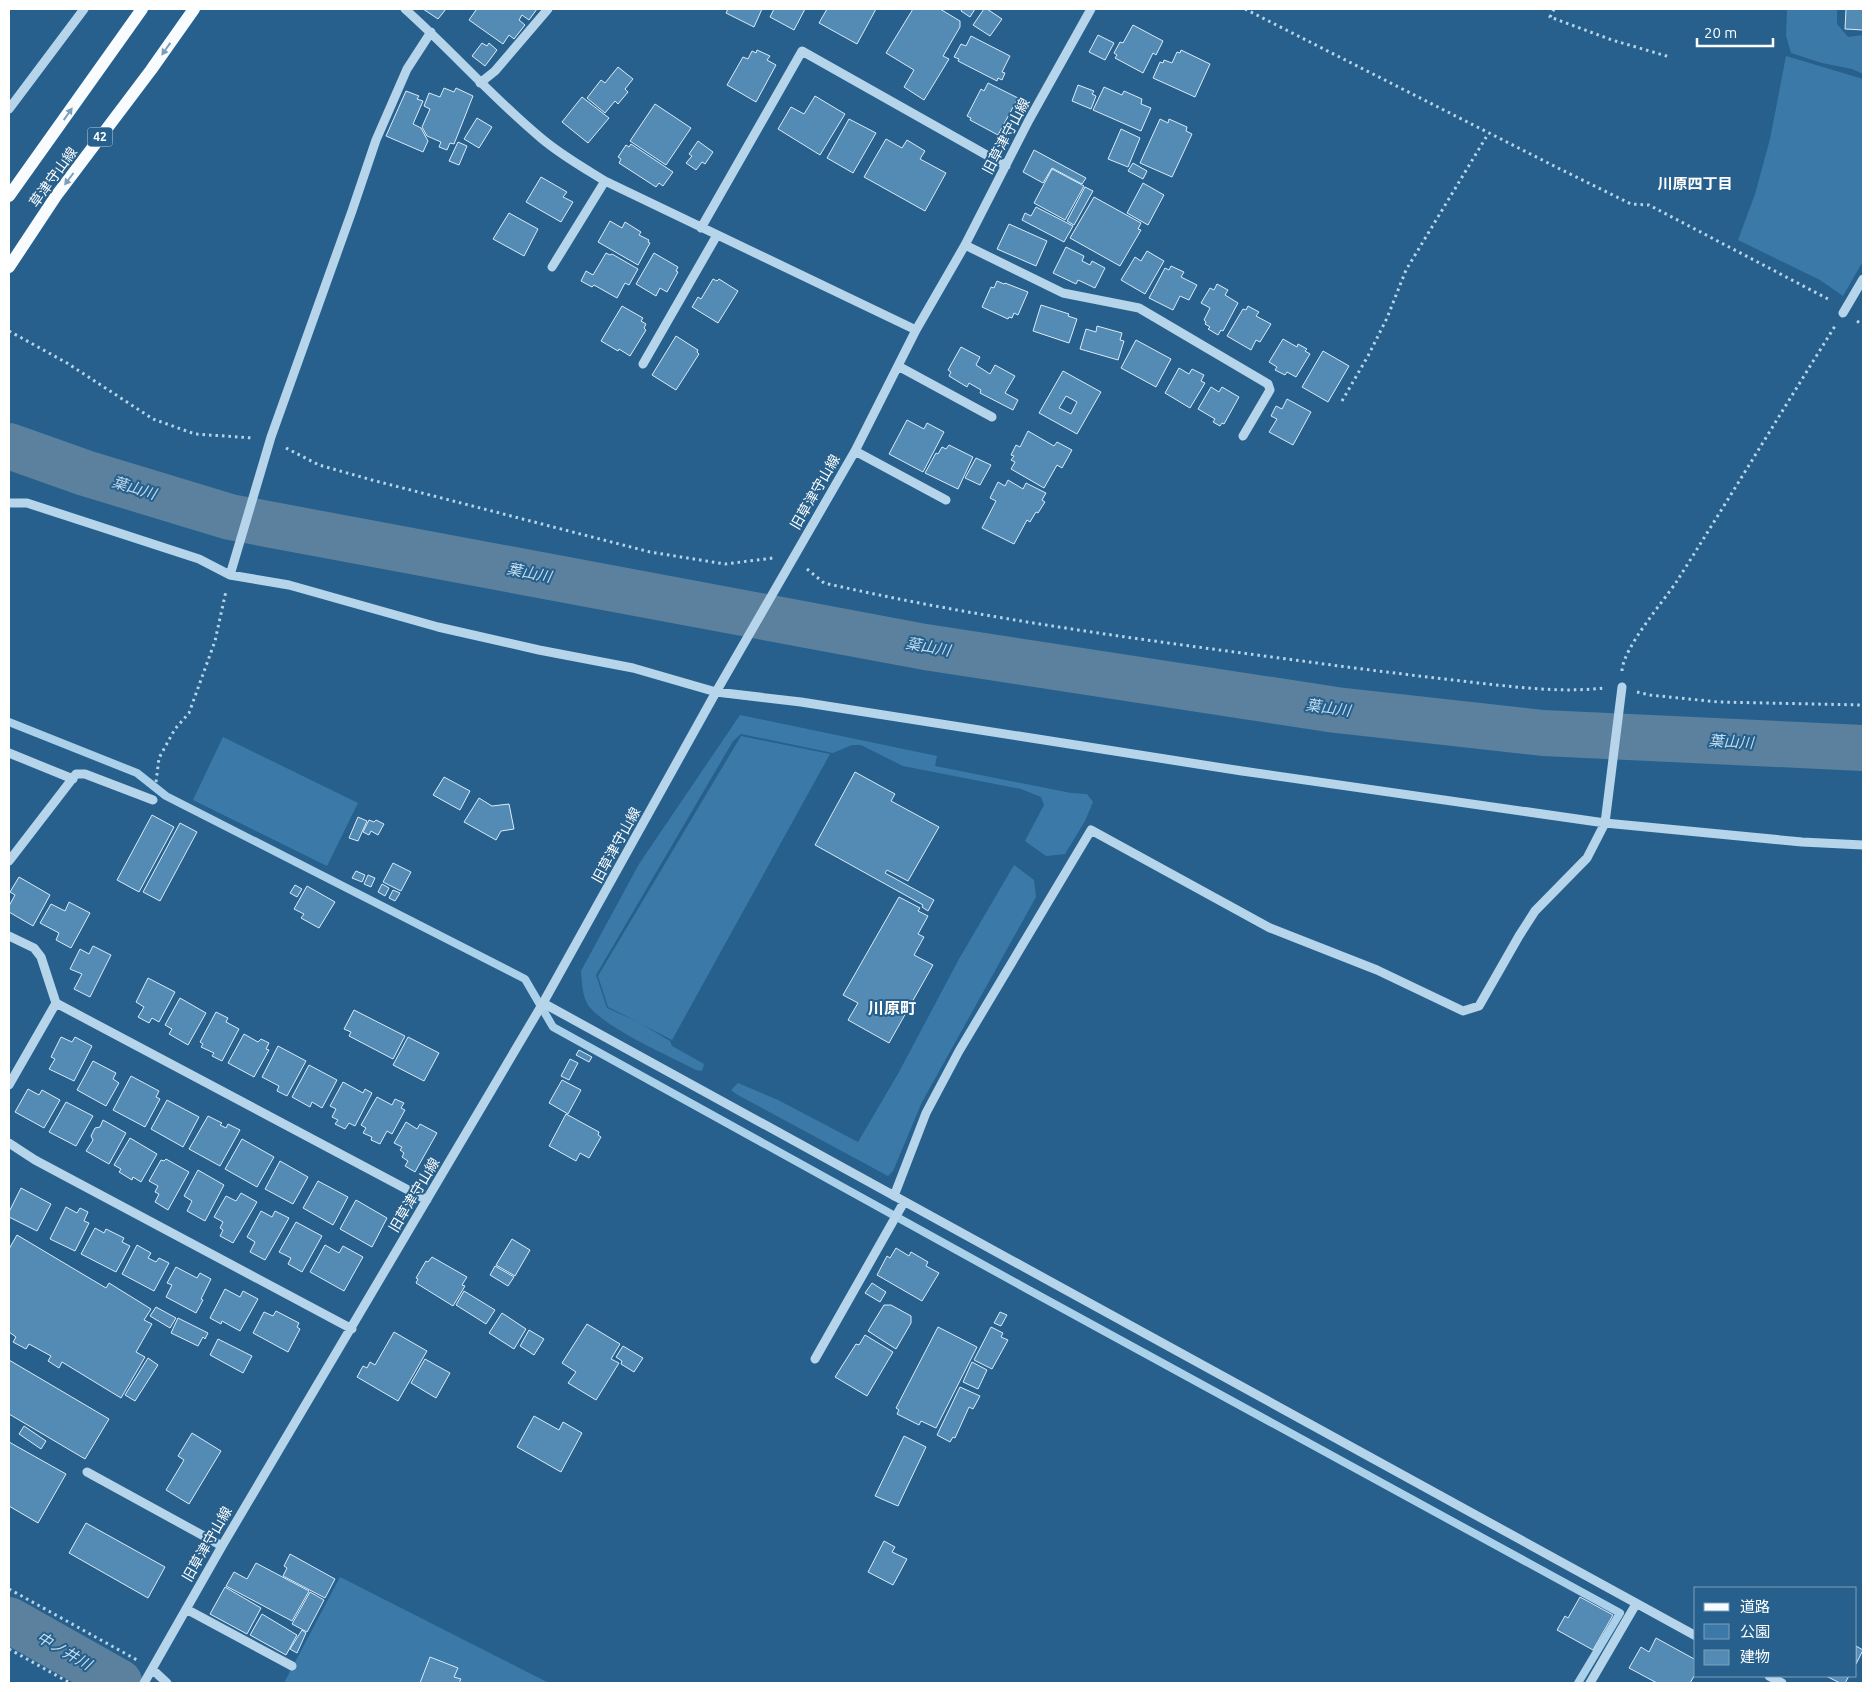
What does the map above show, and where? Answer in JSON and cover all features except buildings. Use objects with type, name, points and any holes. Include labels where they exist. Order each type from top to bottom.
[{"type":"main road","name":"草津守山線","points":[[9,196],[142,9]]},
{"type":"main road","name":"草津守山線","points":[[9,267],[56,196],[151,70],[194,9]]},
{"type":"street","points":[[9,109],[84,9]]},
{"type":"street","points":[[405,9],[431,32],[480,83],[543,140],[605,181],[916,330]]},
{"type":"street","points":[[480,83],[495,70],[548,9]]},
{"type":"street","name":"旧草津守山線","points":[[144,1683],[222,1546],[543,1003],[716,692],[855,451],[916,330],[965,245],[1091,9]]},
{"type":"street","points":[[230,575],[270,441],[376,140],[407,69],[431,32]]},
{"type":"street","points":[[701,228],[802,51],[1006,166]]},
{"type":"street","points":[[552,267],[605,181]]},
{"type":"street","points":[[643,364],[717,235]]},
{"type":"street","points":[[965,245],[1063,293],[1139,308],[1268,384],[1270,390],[1243,436]]},
{"type":"street","points":[[1843,313],[1863,279]]},
{"type":"street","points":[[898,366],[992,417]]},
{"type":"street","points":[[855,451],[946,500]]},
{"type":"street","points":[[9,503],[28,503],[190,556],[230,575],[290,585],[438,627],[539,650],[633,668],[716,692],[801,702],[1242,771],[1606,820],[1792,841],[1863,845]]},
{"type":"street","points":[[894,1196],[926,1114],[959,1051],[1091,830],[1270,928],[1376,970],[1463,1011],[1479,1006],[1535,911],[1587,858],[1606,820],[1619,698],[1622,687]]},
{"type":"street","points":[[9,753],[73,779]]},
{"type":"street","points":[[9,860],[76,774],[85,774],[153,800]]},
{"type":"street","points":[[9,936],[34,948],[41,957],[56,1004],[427,1200]]},
{"type":"street","points":[[543,1003],[1694,1635]]},
{"type":"street","points":[[9,1086],[56,1004]]},
{"type":"street","points":[[9,1143],[35,1160],[352,1329]]},
{"type":"street","points":[[815,1359],[904,1202]]},
{"type":"street","points":[[87,1472],[222,1546]]},
{"type":"street","points":[[1590,1683],[1636,1604]]},
{"type":"street","points":[[186,1609],[292,1666]]},
{"type":"street","points":[[152,1669],[167,1683]]},
{"type":"street","points":[[1771,1677],[1782,1683]]},
{"type":"path","points":[[1245,9],[1488,134],[1631,204],[1649,205],[1829,299],[1843,313],[1675,584],[1645,625],[1627,655],[1623,663],[1622,687]]},
{"type":"path","points":[[1554,9],[1550,17],[1612,40],[1670,57]]},
{"type":"path","points":[[1342,400],[1368,356],[1387,318],[1406,270],[1488,134]]},
{"type":"path","points":[[9,330],[67,363],[153,419],[195,434],[270,441],[319,465],[650,552],[725,564],[794,557],[824,583],[1000,618],[1362,670],[1527,688],[1588,690],[1622,687],[1650,695],[1718,702],[1863,705]]},
{"type":"path","points":[[153,800],[159,758],[175,729],[189,713],[215,641],[230,575]]},
{"type":"path","points":[[9,1589],[152,1669]]},
{"type":"path","points":[[9,1649],[70,1683]]},
{"type":"green space","points":[[1787,9],[1837,9],[1837,24],[1848,37],[1863,35],[1863,74],[1852,69],[1822,63],[1791,53],[1786,36]]},
{"type":"green space","points":[[1786,56],[1863,79],[1863,261],[1843,296],[1820,280],[1738,240],[1755,194],[1770,139]]},
{"type":"green space","points":[[740,715],[937,756],[935,766],[1071,793],[1087,794],[1093,802],[1085,821],[1065,854],[1046,856],[1025,841],[1044,805],[1041,797],[1021,789],[903,766],[861,745],[852,745],[833,753],[741,734],[733,741],[596,975],[607,1008],[640,1023],[608,1007],[598,976],[741,736],[830,754],[672,1040],[641,1024],[670,1041],[672,1046],[704,1064],[702,1071],[696,1070],[638,1041],[596,1014],[588,1005],[585,997],[581,971],[639,864]]},
{"type":"green space","points":[[223,737],[358,803],[327,866],[193,800]]},
{"type":"green space","points":[[1014,865],[1034,880],[1036,897],[922,1102],[893,1171],[888,1176],[731,1090],[738,1083],[778,1100],[858,1142],[899,1072],[959,959]]},
{"type":"green space","points":[[340,1577],[549,1683],[284,1683]]},
{"type":"waterway","name":"葉山川","points":[[9,446],[85,473],[230,517],[925,647],[1336,710],[1543,733],[1863,748]]},
{"type":"waterway","points":[[9,722],[137,773],[166,796],[525,979],[553,1027],[1620,1613],[1578,1683]]},
{"type":"waterway","name":"中ノ井川","points":[[9,1620],[119,1682]]},
{"type":"district","name":"川原四丁目","points":[[1695,184]]},
{"type":"district","name":"川原町","points":[[892,1008]]}]
